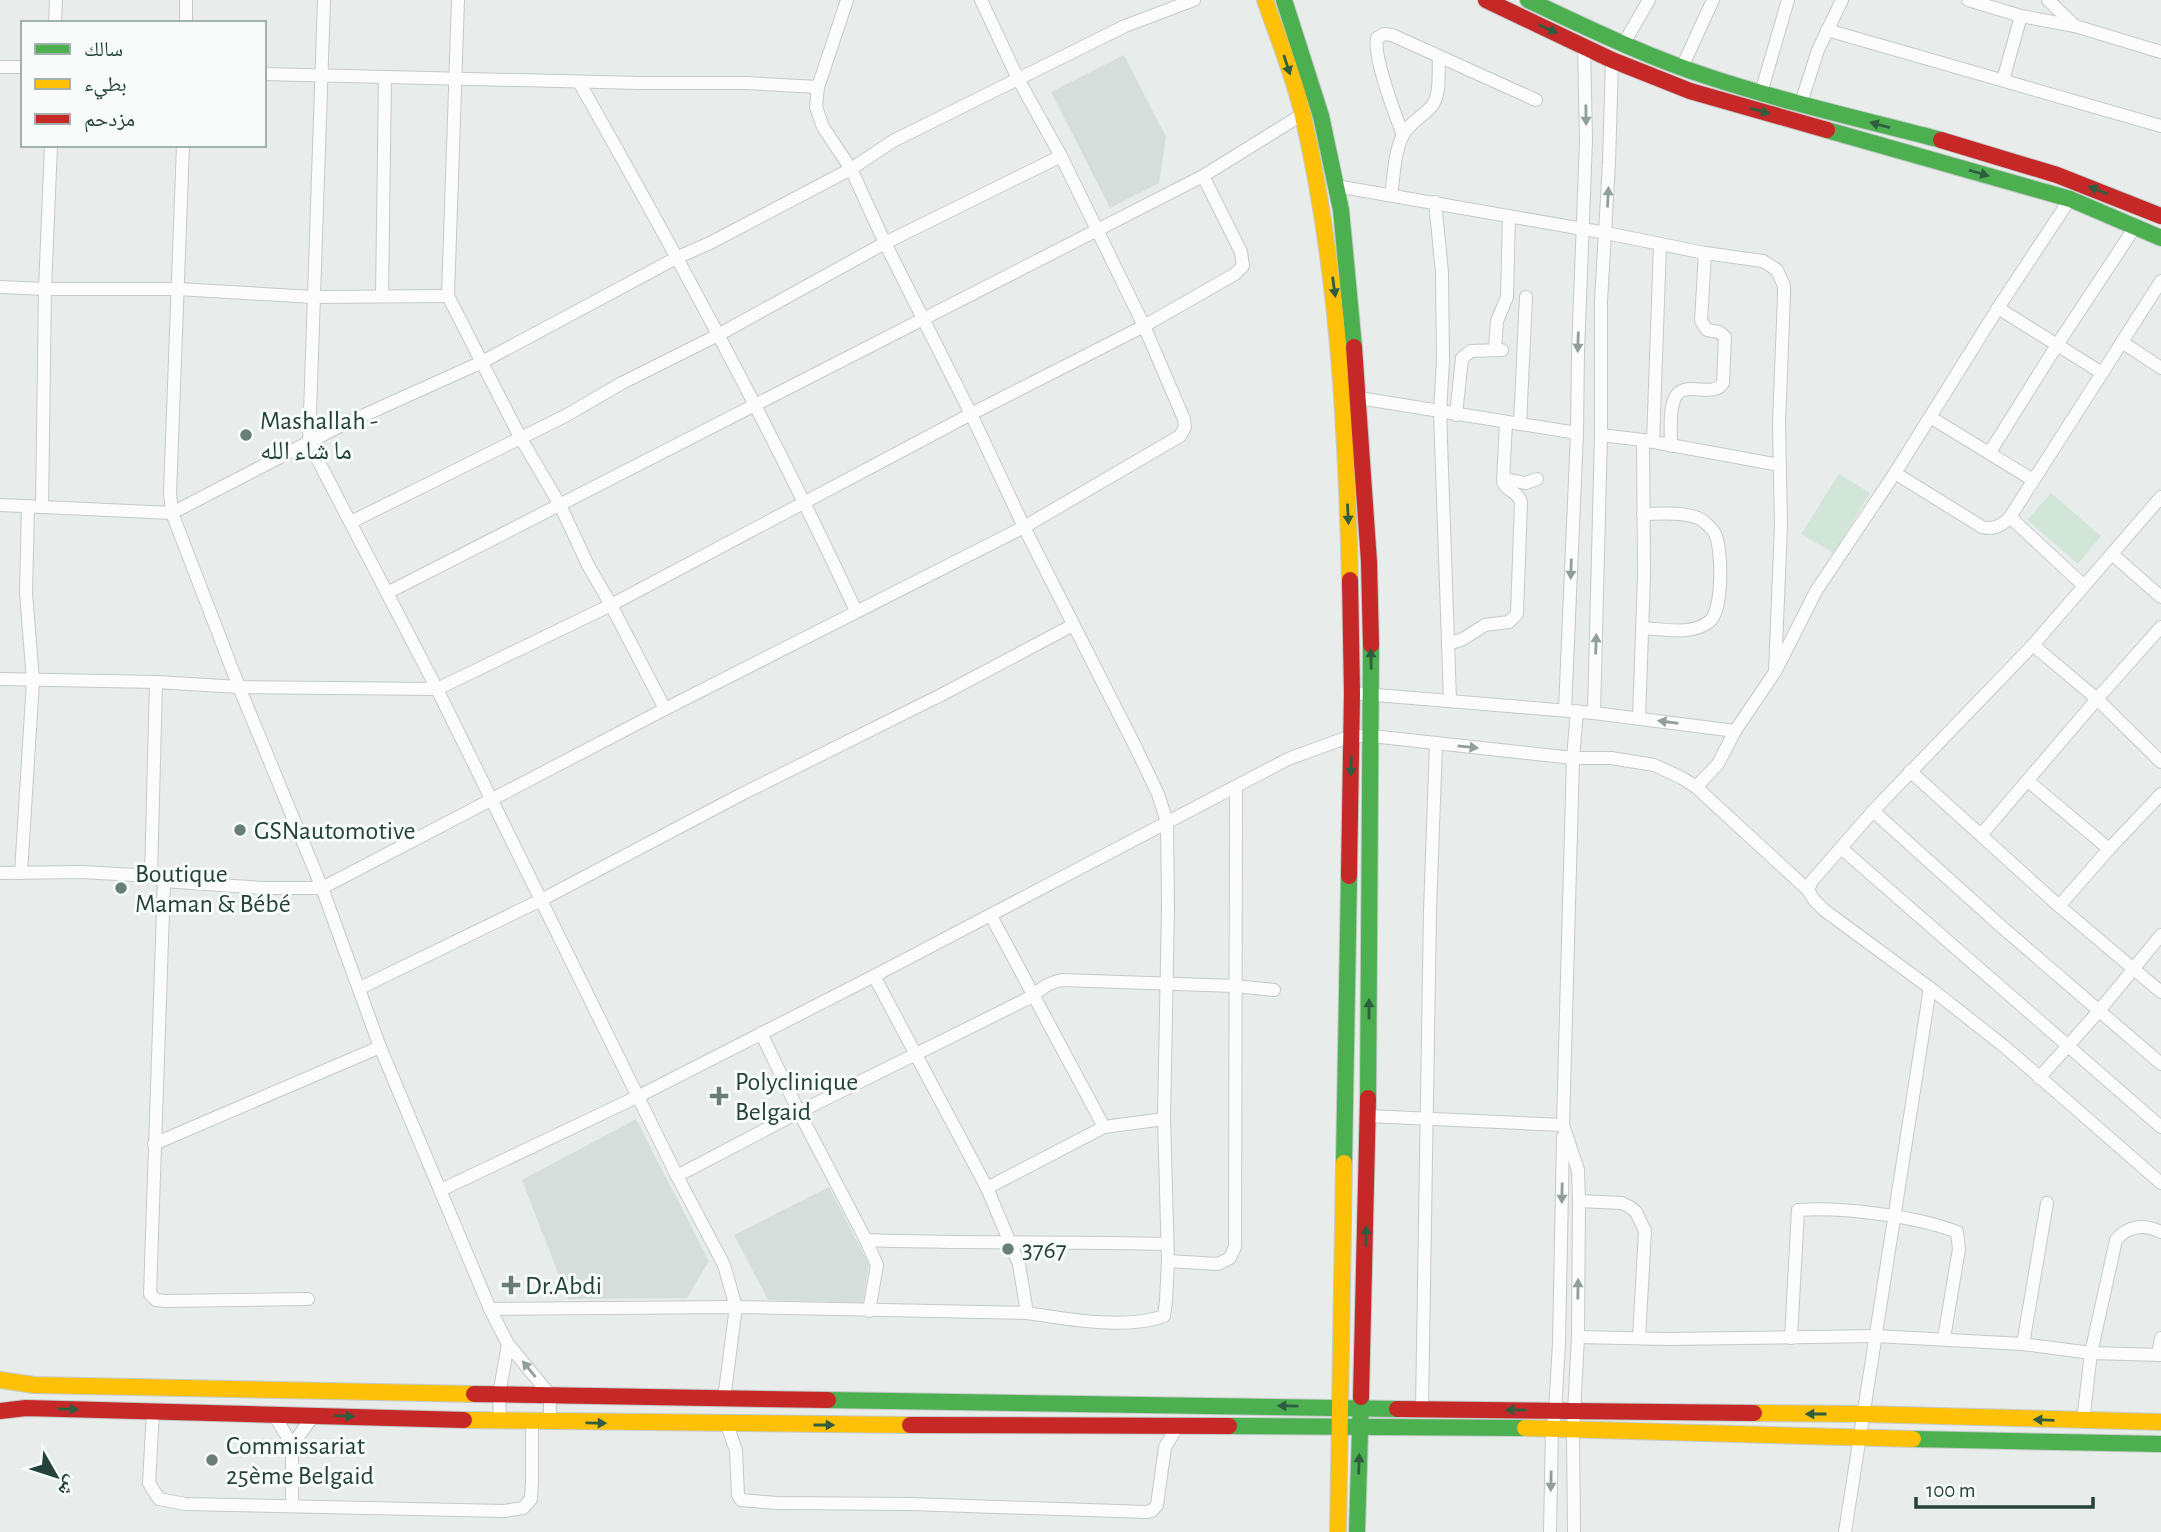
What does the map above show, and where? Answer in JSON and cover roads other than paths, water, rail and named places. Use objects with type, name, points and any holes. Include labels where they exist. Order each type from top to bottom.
[{"type":"main road","points":[[1265,0],[1303,114],[1323,211],[1336,302],[1349,535],[1352,692],[1338,1532]]},
{"type":"main road","points":[[1284,0],[1321,116],[1340,210],[1351,298],[1369,562],[1372,736],[1368,1116],[1357,1532]]},
{"type":"main road","points":[[1486,0],[1612,60],[1690,91],[2070,200],[2161,238]]},
{"type":"main road","points":[[1528,0],[1682,67],[1761,93],[2018,161],[2161,216]]},
{"type":"main road","points":[[0,1380],[34,1385],[499,1395],[1555,1412],[1863,1414],[2161,1422]]},
{"type":"main road","points":[[0,1410],[26,1408],[273,1413],[500,1422],[1552,1430],[2161,1444]]},
{"type":"main road","points":[[1680,1413],[1680,1433]]},
{"type":"street","points":[[55,21],[56,0]]},
{"type":"street","points":[[186,0],[186,21]]},
{"type":"street","points":[[324,0],[309,443],[437,689],[677,1176],[724,1265],[736,1307],[724,1399]]},
{"type":"street","points":[[458,0],[447,296],[520,437],[560,505],[588,565],[665,709]]},
{"type":"street","points":[[490,1310],[736,1307],[1027,1313],[1066,1319],[1137,1323],[1164,1316],[1168,1261],[1164,1119],[1167,822],[1158,794],[1024,527],[851,169],[823,127],[816,107],[818,87],[847,0]]},
{"type":"street","points":[[0,873],[82,872],[262,888],[322,888],[665,709],[1024,527],[1180,436],[1185,427],[1184,419],[1144,326],[1061,156],[1018,79],[981,0]]},
{"type":"street","points":[[0,505],[172,513],[340,426],[482,362],[678,257],[851,169],[893,141],[1125,26],[1194,0]]},
{"type":"street","points":[[1624,43],[1649,0]]},
{"type":"street","points":[[1682,67],[1713,0]]},
{"type":"street","points":[[1761,93],[1788,0]]},
{"type":"street","points":[[1801,103],[1813,64],[1842,0]]},
{"type":"street","points":[[1968,0],[2021,16],[2075,26],[2161,52]]},
{"type":"street","points":[[2048,0],[2075,26]]},
{"type":"street","points":[[2004,80],[2021,16]]},
{"type":"street","points":[[1828,30],[2161,126]]},
{"type":"street","points":[[1403,135],[1378,58],[1377,38],[1384,34],[1392,35],[1536,100]]},
{"type":"street","points":[[1550,1532],[1552,1430],[1559,1343],[1573,758],[1571,711],[1578,352],[1587,140],[1584,46]]},
{"type":"street","points":[[1391,195],[1397,152],[1403,135],[1410,124],[1432,106],[1436,97],[1440,58]]},
{"type":"street","points":[[1594,713],[1601,436],[1601,301],[1612,60]]},
{"type":"street","points":[[0,67],[21,67]]},
{"type":"street","points":[[266,74],[579,82],[746,83],[818,87]]},
{"type":"street","points":[[382,296],[385,78]]},
{"type":"street","points":[[579,82],[678,257],[806,502],[856,611]]},
{"type":"street","points":[[387,593],[1203,176],[1303,114]]},
{"type":"street","points":[[42,507],[45,289],[51,147]]},
{"type":"street","points":[[183,147],[170,493],[172,513],[239,687],[322,888],[380,1047],[490,1310],[508,1344],[550,1395],[550,1422]]},
{"type":"street","points":[[351,522],[565,416],[885,243],[1061,156]]},
{"type":"street","points":[[0,679],[156,682],[239,687],[437,689],[611,605],[971,414],[1144,326],[1235,274],[1243,266],[1241,252],[1203,176]]},
{"type":"street","points":[[1336,186],[1705,253],[1763,261],[1777,270],[1782,278],[1784,295],[1779,423],[1781,525],[1775,672]]},
{"type":"street","points":[[1696,787],[1717,764],[1735,731],[1775,672],[1816,591],[2070,200]]},
{"type":"street","points":[[1435,202],[1442,272],[1443,361],[1440,412],[1450,700]]},
{"type":"street","points":[[1456,415],[1462,358],[1471,351],[1499,350],[1497,321],[1507,297],[1509,216]]},
{"type":"street","points":[[1990,452],[2135,227]]},
{"type":"street","points":[[1639,718],[1644,576],[1643,514],[1660,245]]},
{"type":"street","points":[[1671,446],[1675,396],[1685,389],[1715,390],[1723,383],[1725,337],[1719,332],[1707,330],[1702,321],[1705,253]]},
{"type":"street","points":[[1895,473],[1982,527],[1992,529],[2003,524],[2161,281]]},
{"type":"street","points":[[0,287],[178,289],[313,297],[447,296]]},
{"type":"street","points":[[1520,424],[1526,297]]},
{"type":"street","points":[[1998,307],[2102,373]]},
{"type":"street","points":[[2122,342],[2161,368]]},
{"type":"street","points":[[1359,398],[1577,433]]},
{"type":"street","points":[[1930,417],[2033,480]]},
{"type":"street","points":[[1448,644],[1469,636],[1485,625],[1509,622],[1517,614],[1521,502],[1517,494],[1506,488],[1503,479],[1506,422]]},
{"type":"street","points":[[1601,436],[1648,441],[1780,465]]},
{"type":"street","points":[[1503,479],[1526,483],[1537,479]]},
{"type":"street","points":[[1808,890],[1812,881],[1873,810],[2032,645],[2161,497]]},
{"type":"street","points":[[21,873],[33,681],[26,593],[28,506]]},
{"type":"street","points":[[1642,628],[1691,630],[1712,620],[1717,609],[1720,554],[1714,533],[1702,520],[1686,516],[1643,514]]},
{"type":"street","points":[[2010,517],[2083,585]]},
{"type":"street","points":[[2112,554],[2161,597]]},
{"type":"street","points":[[360,988],[541,900],[1073,625]]},
{"type":"street","points":[[1981,835],[2161,627]]},
{"type":"street","points":[[2032,645],[2097,699],[2161,762]]},
{"type":"street","points":[[156,682],[157,879],[150,1294],[156,1300],[165,1301],[308,1299]]},
{"type":"street","points":[[1352,692],[1594,713],[1735,731]]},
{"type":"street","points":[[442,1190],[639,1096],[991,916],[1288,759],[1351,736],[1573,758],[1611,758],[1654,765],[1682,778],[1696,787],[1808,890],[1814,901],[1824,910],[2005,1047],[2161,1183]]},
{"type":"street","points":[[1422,1408],[1430,911],[1436,744]]},
{"type":"street","points":[[1910,771],[2059,906],[2161,992]]},
{"type":"street","points":[[2028,781],[2109,849]]},
{"type":"street","points":[[1168,1261],[1218,1264],[1230,1258],[1234,1247],[1236,788]]},
{"type":"street","points":[[2059,906],[2161,794]]},
{"type":"street","points":[[1873,810],[2161,1063]]},
{"type":"street","points":[[1841,848],[2161,1126]]},
{"type":"street","points":[[991,916],[1104,1127]]},
{"type":"street","points":[[2039,1077],[2099,1011],[2161,935]]},
{"type":"street","points":[[874,976],[987,1188],[1019,1264],[1027,1313]]},
{"type":"street","points":[[677,1176],[1033,996],[1042,987],[1062,980],[1235,986],[1274,990]]},
{"type":"street","points":[[1844,1532],[1930,988]]},
{"type":"street","points":[[761,1033],[877,1265],[869,1311]]},
{"type":"street","points":[[154,1144],[380,1047]]},
{"type":"street","points":[[1368,1116],[1563,1125]]},
{"type":"street","points":[[987,1188],[1104,1127],[1164,1119]]},
{"type":"street","points":[[1563,1125],[1578,1170],[1579,1201],[1573,1431],[1574,1532]]},
{"type":"street","points":[[1579,1201],[1622,1203],[1636,1212],[1645,1231],[1639,1338]]},
{"type":"street","points":[[2023,1343],[2047,1203]]},
{"type":"street","points":[[1791,1338],[1798,1210],[1818,1209],[1895,1218],[1943,1227],[1959,1235],[1956,1274],[1944,1338]]},
{"type":"street","points":[[2082,1421],[2091,1353],[2116,1240],[2123,1231],[2137,1226],[2161,1232]]},
{"type":"street","points":[[866,1240],[1167,1244]]},
{"type":"street","points":[[1577,1337],[1944,1338],[2023,1343],[2091,1353],[2160,1355],[2161,1338]]},
{"type":"street","points":[[500,1422],[499,1395],[508,1344]]},
{"type":"street","points":[[153,1411],[149,1483],[159,1499],[185,1504],[504,1511],[523,1508],[531,1499],[532,1422]]},
{"type":"street","points":[[273,1413],[292,1445],[292,1506]]},
{"type":"street","points":[[292,1445],[314,1415]]},
{"type":"street","points":[[727,1424],[736,1451],[738,1494],[741,1500],[1146,1512],[1152,1511],[1157,1505],[1165,1447],[1178,1426]]},
{"type":"street","points":[[736,1451],[746,1424]]},
{"type":"street","points":[[1151,1426],[1165,1447]]},
{"type":"place","name":"Mashallah - ما شاء الله","points":[[246,435]]},
{"type":"place","name":"GSNautomotive","points":[[240,830]]},
{"type":"place","name":"Boutique Maman & Bébé","points":[[121,888]]},
{"type":"place","name":"Polyclinique Belgaid","points":[[719,1096]]},
{"type":"place","name":"3767","points":[[1008,1249]]},
{"type":"place","name":"Dr.Abdi","points":[[511,1285]]},
{"type":"place","name":"Commissariat 25ème Belgaid","points":[[212,1460]]}]
